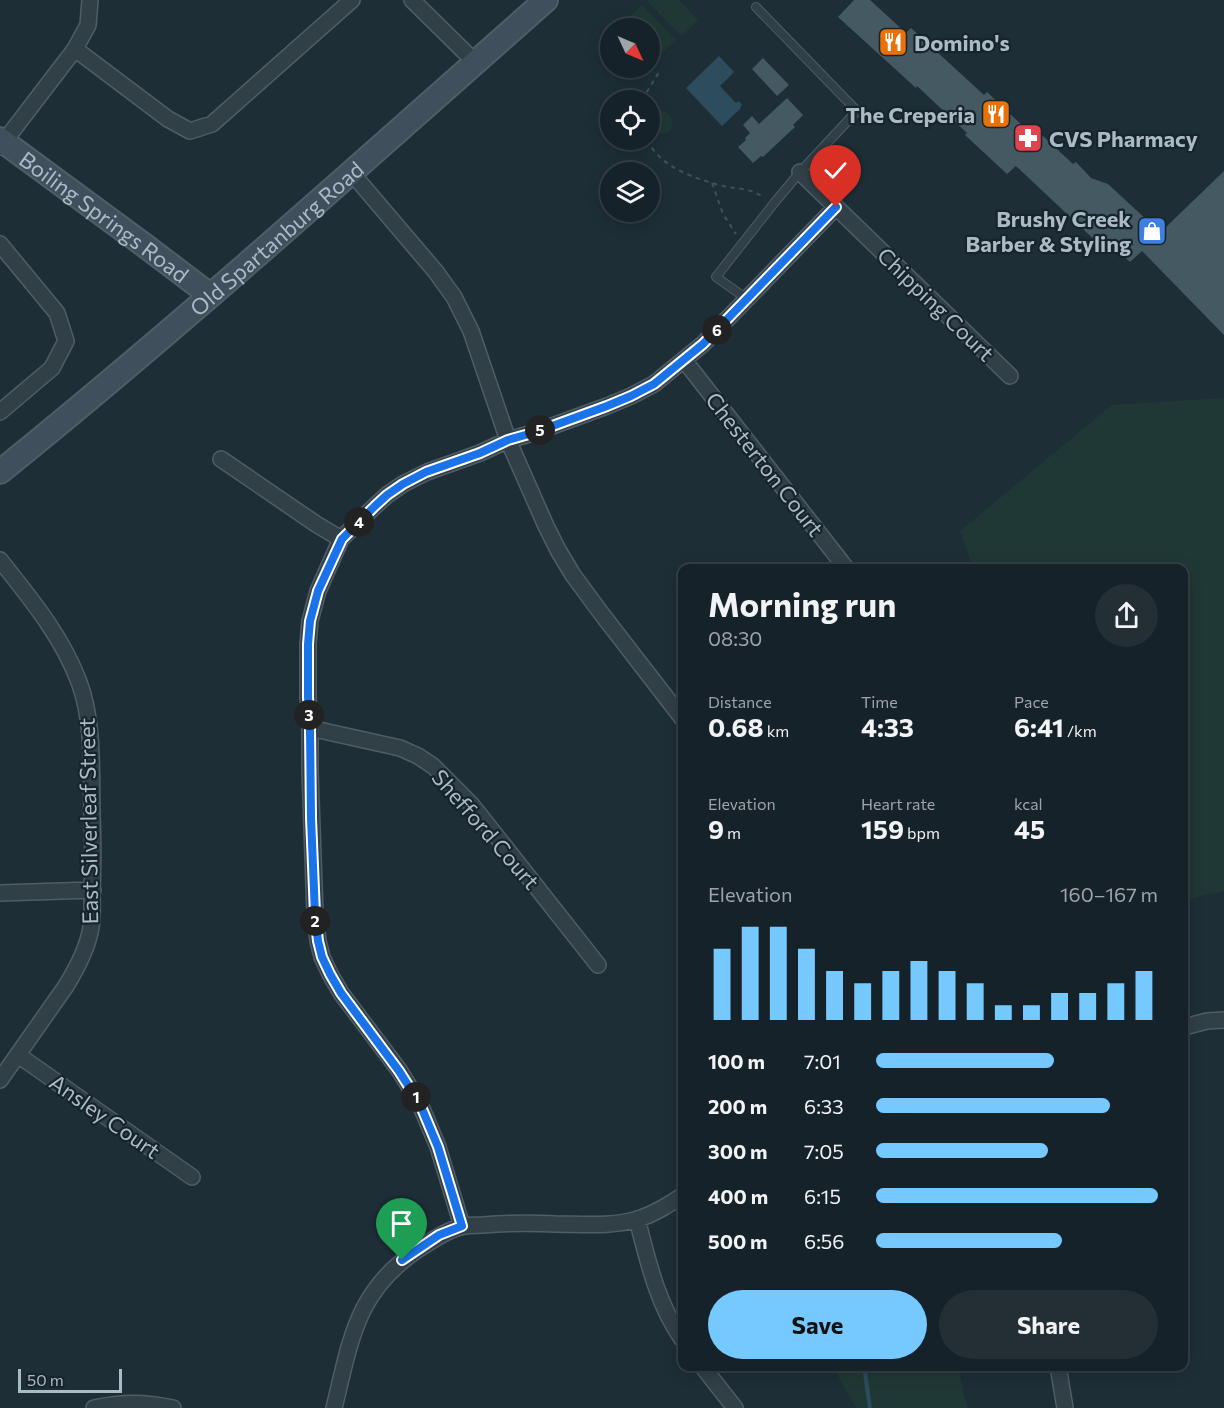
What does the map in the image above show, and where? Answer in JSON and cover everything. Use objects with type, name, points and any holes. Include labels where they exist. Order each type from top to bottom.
[{"type":"street","points":[[1,143],[75,49],[88,25],[90,0]]},
{"type":"street","points":[[75,49],[168,119],[190,132],[212,124],[352,0]]},
{"type":"street","points":[[412,0],[476,62]]},
{"type":"street","name":"Old Spartanburg Road","points":[[0,472],[99,392],[546,0]]},
{"type":"street","name":"Boiling Springs Road","points":[[1,143],[144,245],[210,296]]},
{"type":"street","points":[[351,172],[436,272],[454,297],[471,331],[508,440],[558,550],[601,613],[678,713]]},
{"type":"street","name":"Chipping Court","points":[[800,172],[1010,376]]},
{"type":"street","points":[[462,1226],[438,1147],[420,1104],[399,1071],[341,993],[322,957],[318,941],[310,783],[308,644],[310,621],[318,591],[342,539],[375,506],[403,484],[426,472],[480,453],[508,440],[536,432],[631,396],[654,384],[703,344],[836,207]]},
{"type":"street","points":[[0,244],[57,313],[66,341],[52,368],[0,412]]},
{"type":"street","name":"Chesterton Court","points":[[684,360],[843,564]]},
{"type":"street","points":[[221,459],[316,524],[342,539]]},
{"type":"street","name":"East Silverleaf Street","points":[[0,560],[52,630],[69,658],[80,684],[87,711],[90,745],[93,890],[90,934],[74,972],[0,1080]]},
{"type":"street","name":"Shefford Court","points":[[310,728],[400,748],[434,766],[471,804],[598,965]]},
{"type":"street","points":[[0,893],[93,890]]},
{"type":"street","points":[[1188,1026],[1224,1020]]},
{"type":"street","name":"Ansley Court","points":[[18,1055],[192,1177]]},
{"type":"street","points":[[334,1408],[351,1339],[359,1317],[374,1291],[402,1260],[439,1235],[462,1226],[504,1223],[611,1224],[637,1220],[661,1210],[678,1199]]},
{"type":"street","points":[[637,1220],[659,1295],[669,1319],[678,1333]]},
{"type":"street","points":[[706,1371],[735,1408]]},
{"type":"street","points":[[1059,1371],[1065,1408]]},
{"type":"street","points":[[94,1408],[139,1402],[173,1408]]},
{"type":"lane","points":[[747,299],[716,277],[800,172],[857,111],[756,7]]},
{"type":"path","points":[[653,150],[666,164],[685,174],[712,183],[752,191],[775,202]]},
{"type":"path","points":[[712,183],[723,214],[742,244]]},
{"type":"green space","points":[[648,0],[679,0],[698,20],[681,36]]},
{"type":"green space","points":[[642,5],[655,18],[628,18]]},
{"type":"green space","points":[[660,24],[676,40],[660,55]]},
{"type":"green space","points":[[660,110],[669,115],[672,120],[671,129],[660,134]]},
{"type":"green space","points":[[1224,398],[1224,891],[1188,899],[1188,564],[972,564],[960,531],[1112,405]]},
{"type":"green space","points":[[835,1371],[959,1371],[967,1408],[856,1408]]},
{"type":"water","points":[[719,56],[734,72],[720,86],[736,103],[739,101],[742,105],[722,126],[686,88]]},
{"type":"building","points":[[854,0],[870,0],[906,33],[911,28],[984,95],[987,92],[1026,129],[1043,136],[1073,164],[1076,162],[1091,178],[1108,184],[1147,220],[1166,227],[1224,171],[1224,335],[1142,251],[1130,262],[1106,240],[1101,246],[1016,166],[1007,174],[917,86],[916,88],[838,17]]},
{"type":"building","points":[[763,58],[789,85],[777,96],[752,69]]},
{"type":"building","points":[[787,98],[803,115],[793,125],[795,127],[763,157],[761,156],[753,163],[738,147],[750,133],[743,125],[752,116],[759,124]]},
{"type":"waterway","points":[[865,1371],[870,1408]]},
{"type":"place","name":"Domino's","points":[[893,42]]},
{"type":"place","name":"The Creperia","points":[[996,114]]},
{"type":"place","name":"CVS Pharmacy","points":[[1028,138]]},
{"type":"place","name":"Brushy Creek Barber & Styling","points":[[1152,231]]},
{"type":"route","points":[[402,1260],[439,1235],[462,1226],[438,1147],[420,1104],[399,1071],[341,993],[322,957],[318,941],[311,818],[308,697],[310,621],[318,591],[342,539],[387,495],[426,472],[480,453],[508,440],[607,406],[654,384],[703,344],[836,207]]}]
